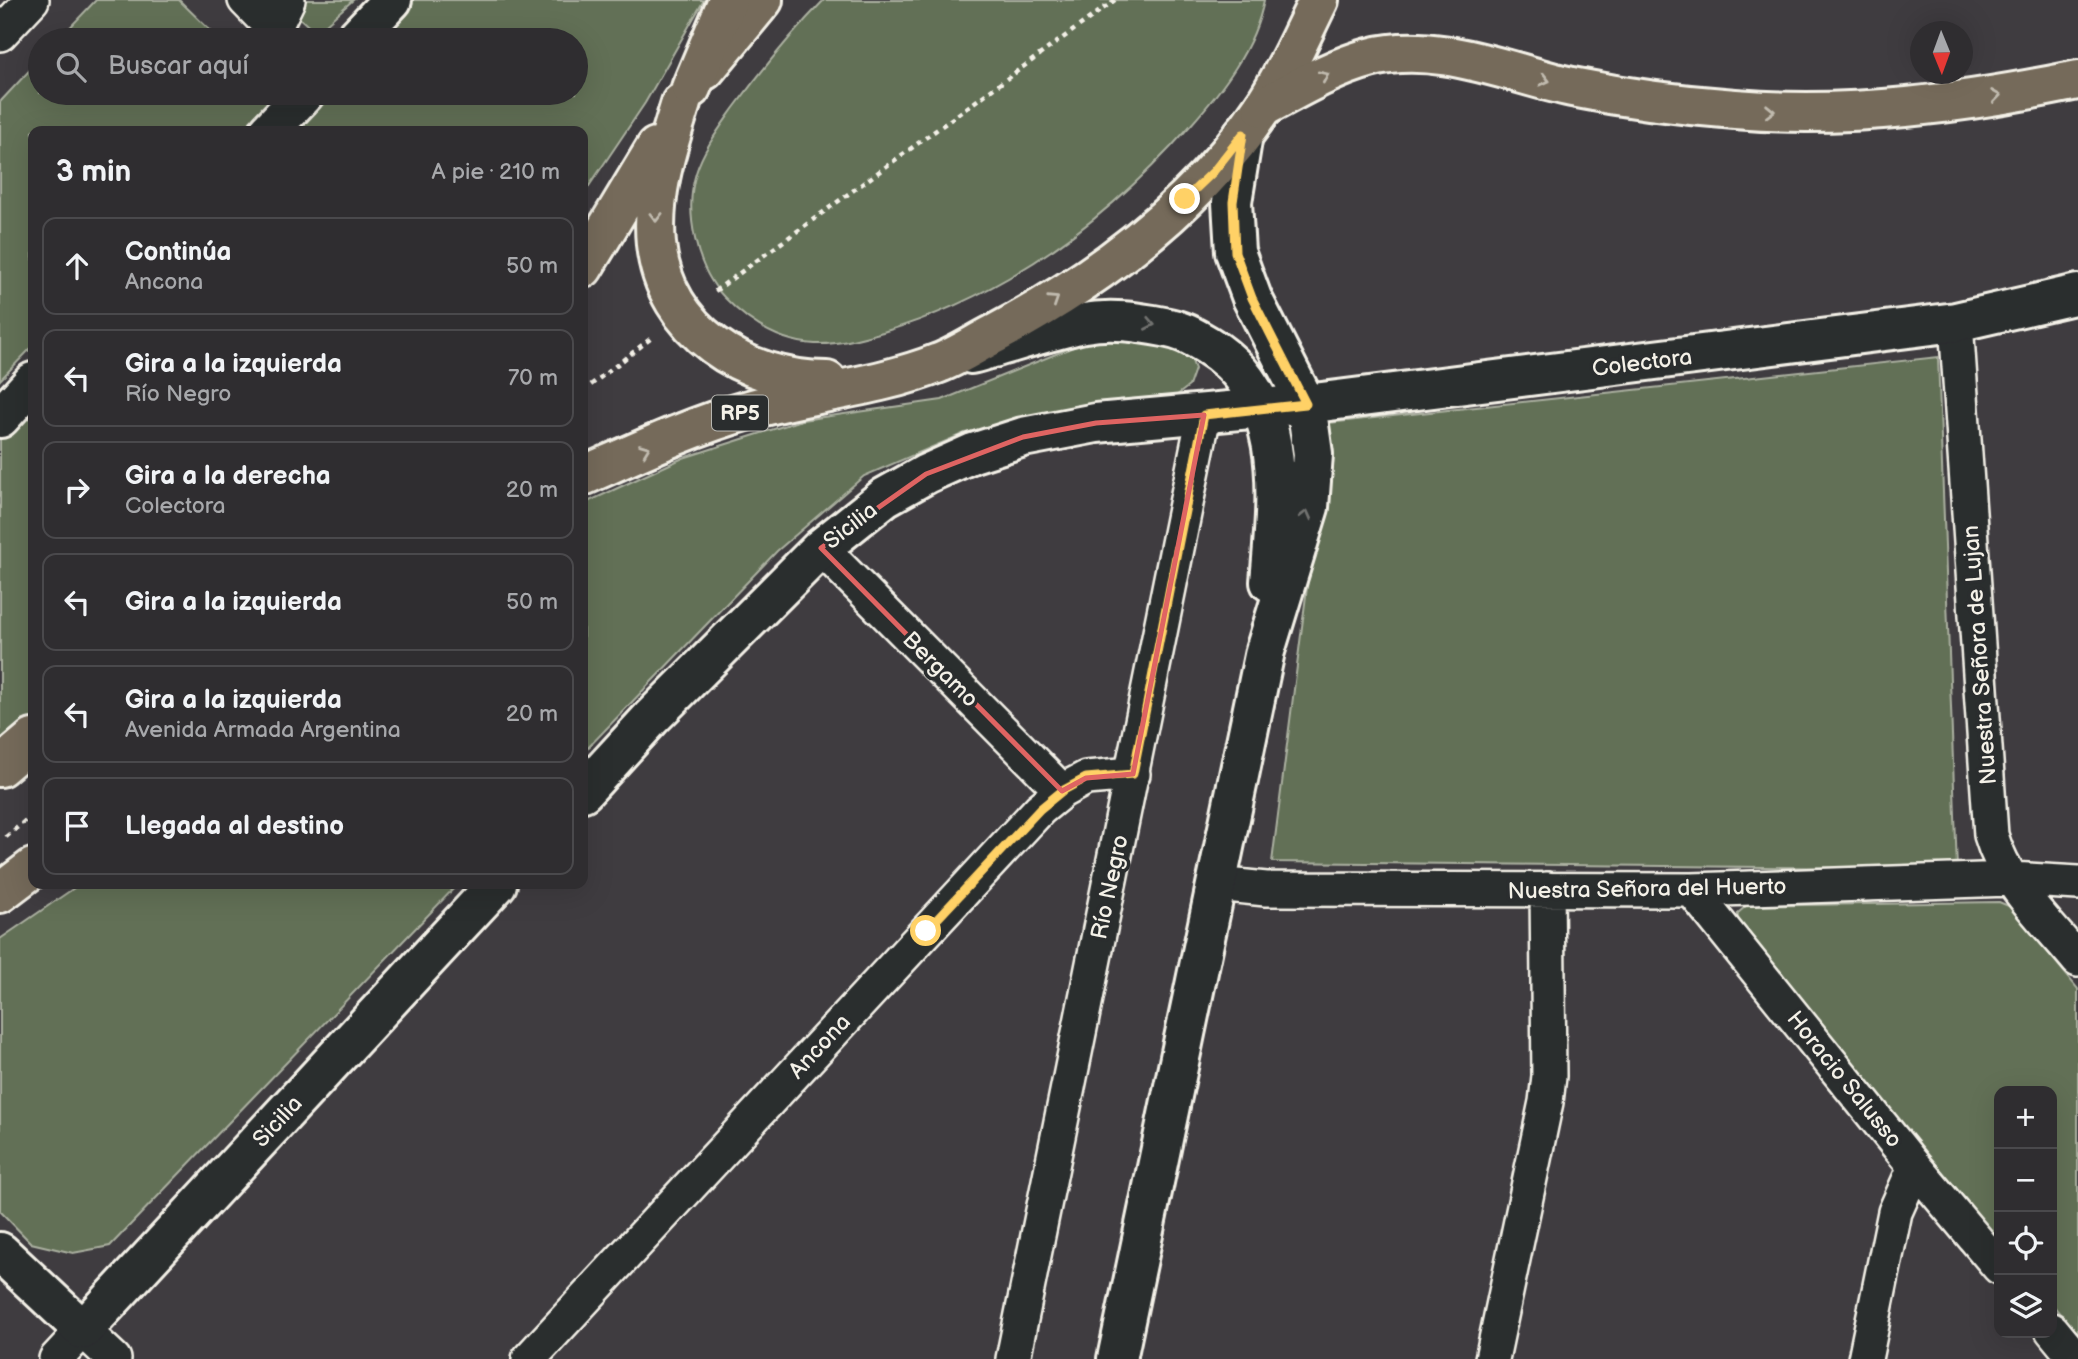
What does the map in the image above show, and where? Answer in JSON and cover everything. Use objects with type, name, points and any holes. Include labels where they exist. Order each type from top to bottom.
[{"type":"main road","points":[[728,0],[686,95],[664,160],[656,200],[656,245],[664,279],[682,315],[706,339],[737,362],[774,376],[809,381],[852,381],[923,368],[1031,315],[1109,264],[1171,212],[1213,172],[1262,106],[1319,0]]},
{"type":"main road","points":[[588,260],[631,193],[686,95],[741,23],[763,0]]},
{"type":"main road","points":[[1262,106],[1301,0]]},
{"type":"main road","points":[[1262,106],[1323,75],[1370,58],[1407,53],[1448,57],[1571,86],[1665,103],[1740,110],[1829,112],[1918,106],[2009,94],[2078,80]]},
{"type":"main road","name":"RP5","points":[[588,475],[637,452],[749,410],[923,368]]},
{"type":"main road","points":[[0,767],[28,743]]},
{"type":"main road","points":[[0,893],[28,872]]},
{"type":"street","points":[[0,34],[32,0]]},
{"type":"street","points":[[245,0],[282,23]]},
{"type":"street","points":[[365,28],[392,0]]},
{"type":"street","points":[[274,126],[294,105]]},
{"type":"street","points":[[1117,1359],[1265,651],[1309,506],[1313,454],[1306,404],[1252,298],[1235,252],[1233,202],[1262,106]]},
{"type":"street","name":"Colectora","points":[[1204,415],[1956,322],[2078,294]]},
{"type":"street","points":[[923,368],[1086,323],[1132,320],[1184,331],[1225,355],[1248,383],[1263,409],[1275,457],[1276,507],[1265,651]]},
{"type":"street","name":"Nuestra Señora de Lujan","points":[[1956,322],[1991,835],[1997,855],[2010,879],[2078,960]]},
{"type":"street","points":[[0,418],[28,387]]},
{"type":"street","name":"Sicilia","points":[[588,787],[651,718],[821,548],[885,497],[926,474],[973,453],[1023,437],[1096,423],[1204,415]]},
{"type":"street","name":"Río Negro","points":[[1013,1359],[1204,415]]},
{"type":"street","name":"Bergamo","points":[[821,548],[1062,791]]},
{"type":"street","name":"Ancona","points":[[529,1359],[1040,809],[1062,791],[1086,778],[1133,774]]},
{"type":"street","name":"Nuestra Señora del Huerto","points":[[1217,884],[1266,889],[1692,890],[2010,879],[2078,883]]},
{"type":"street","name":"Sicilia","points":[[56,1359],[492,889]]},
{"type":"street","points":[[1492,1359],[1546,1102],[1549,1076],[1547,889]]},
{"type":"street","name":"Horacio Salusso","points":[[1692,890],[1994,1261]]},
{"type":"street","points":[[1865,1359],[1895,1212],[1915,1167]]},
{"type":"street","points":[[0,1252],[114,1359]]},
{"type":"street","points":[[2057,1336],[2076,1359]]},
{"type":"path","points":[[588,387],[682,315],[1115,0]]},
{"type":"path","points":[[0,842],[28,818]]},
{"type":"highlighted area","points":[[1204,415],[1133,774],[1086,778],[1062,791],[821,548],[926,474],[1023,437],[1096,423]]},
{"type":"green space","points":[[96,0],[179,0],[208,28],[69,28]]},
{"type":"green space","points":[[305,0],[353,0],[322,28],[310,28],[296,15]]},
{"type":"green space","points":[[410,0],[704,0],[645,103],[588,188],[588,126],[291,126],[311,105],[588,105],[588,28],[383,28]]},
{"type":"green space","points":[[824,0],[1264,0],[1260,18],[1245,51],[1214,98],[1158,160],[1089,223],[1012,276],[928,317],[858,339],[815,344],[789,339],[765,330],[724,297],[706,271],[700,255],[691,205],[696,173],[717,132],[765,67]]},
{"type":"green space","points":[[28,72],[28,105],[268,105],[248,126],[28,126],[28,351],[0,380],[0,102]]},
{"type":"green space","points":[[1098,337],[1174,344],[1190,356],[1195,369],[1189,386],[1172,399],[1090,408],[965,433],[864,476],[777,551],[588,748],[588,502],[683,458],[802,420],[942,400]]},
{"type":"green space","points":[[1938,357],[1957,869],[1272,862],[1328,423]]},
{"type":"green space","points":[[28,404],[28,722],[0,745],[0,434]]},
{"type":"green space","points":[[73,889],[453,889],[110,1246],[73,1253],[31,1243],[0,1211],[0,939]]},
{"type":"green space","points":[[1999,902],[2011,907],[2078,989],[2078,1336],[2057,1310],[2057,1086],[1994,1086],[1994,1235],[1737,925],[1738,913],[1746,906]]},
{"type":"route","points":[[926,931],[1040,809],[1062,791],[1086,778],[1133,774],[1204,415],[1306,404],[1252,298],[1235,252],[1233,202],[1243,134],[1213,172],[1185,199]]}]
